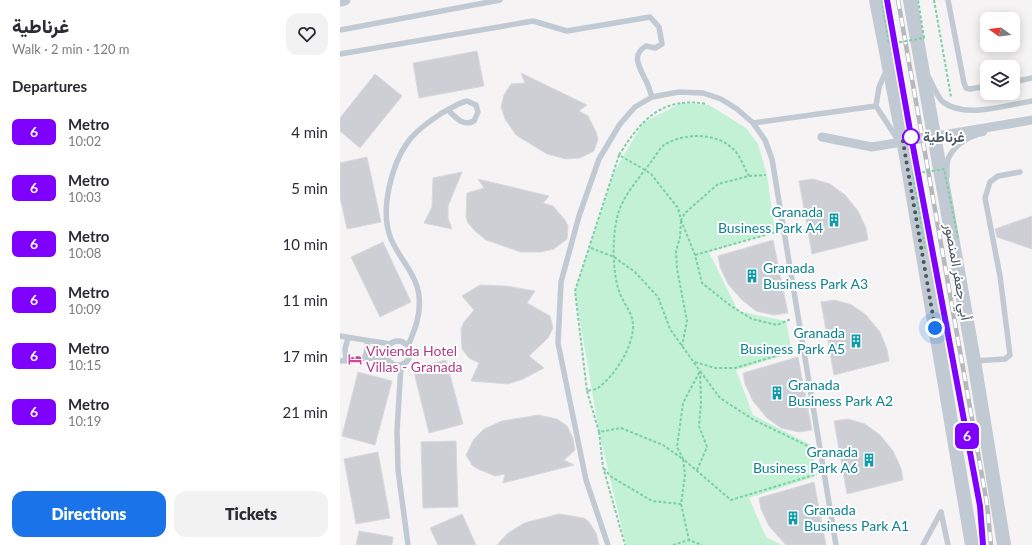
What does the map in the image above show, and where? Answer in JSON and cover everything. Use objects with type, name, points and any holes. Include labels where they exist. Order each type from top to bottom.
[{"type":"street","points":[[340,1],[345,0]]},
{"type":"street","points":[[876,0],[905,150],[972,545]]},
{"type":"street","name":"أبي جعفر المنصور","points":[[910,0],[974,360],[1004,545]]},
{"type":"street","points":[[822,137],[872,147],[1032,120]]},
{"type":"lane","points":[[340,30],[500,0]]},
{"type":"lane","points":[[948,0],[964,83],[966,88],[970,89],[980,87]]},
{"type":"lane","points":[[340,54],[533,22],[567,31],[650,17],[659,27],[662,44],[655,48],[646,46],[640,50],[637,56],[637,64],[646,80],[652,97]]},
{"type":"lane","points":[[889,66],[879,87],[876,106],[905,150]]},
{"type":"lane","points":[[922,66],[942,101],[953,108],[965,111],[978,110],[1032,101]]},
{"type":"lane","points":[[1020,81],[1032,78]]},
{"type":"lane","points":[[608,545],[586,480],[558,343],[561,282],[579,216],[599,159],[620,124],[635,107],[652,97],[679,92],[703,93],[721,99],[737,109],[753,123],[765,140],[772,159],[836,545]]},
{"type":"lane","points":[[408,545],[398,470],[397,431],[401,365],[410,357],[408,346],[419,319],[419,294],[415,282],[391,238],[386,210],[389,184],[397,161],[411,138],[429,121],[448,110],[467,101],[474,103],[478,112],[474,122],[467,124],[460,121],[448,110]]},
{"type":"lane","points":[[753,123],[876,106]]},
{"type":"lane","points":[[945,196],[948,157],[959,144],[979,133],[1032,124]]},
{"type":"lane","points":[[974,360],[1005,359],[1010,355],[1000,276],[985,198],[990,182],[998,176],[1020,172]]},
{"type":"lane","points":[[340,336],[390,344],[401,341],[408,346]]},
{"type":"lane","points":[[348,338],[343,361],[364,358],[388,359]]},
{"type":"lane","points":[[364,358],[367,350],[366,341]]},
{"type":"lane","points":[[390,344],[386,351],[388,359],[393,364],[401,365]]},
{"type":"lane","points":[[923,545],[941,512],[948,545]]},
{"type":"path","points":[[882,0],[889,44],[924,38],[918,0]]},
{"type":"path","points":[[934,0],[953,108]]},
{"type":"path","points":[[625,545],[603,468],[599,432],[587,391],[575,291],[619,156],[631,137],[653,113],[666,106],[692,102],[709,105]]},
{"type":"path","points":[[587,391],[597,389],[618,367],[628,347],[633,329],[630,309],[621,295],[614,266],[617,218],[628,193],[663,146],[680,139],[702,135],[715,138],[733,148],[749,176]]},
{"type":"path","points":[[619,156],[652,174],[678,208],[681,220],[695,255],[702,283],[731,306],[752,319],[777,325],[798,316]]},
{"type":"path","points":[[925,249],[913,174],[944,169],[958,238]]},
{"type":"path","points":[[682,346],[687,321],[677,269],[676,251],[680,237],[681,220],[685,213],[718,184],[749,176],[775,174]]},
{"type":"path","points":[[695,255],[784,230]]},
{"type":"path","points":[[590,248],[614,257],[635,272],[658,297],[670,330],[720,398],[754,420],[820,452]]},
{"type":"path","points":[[695,362],[715,368],[735,368],[803,348]]},
{"type":"path","points":[[689,540],[681,504],[685,475],[683,459],[677,447],[678,425],[683,402],[700,371]]},
{"type":"path","points":[[697,470],[707,447],[699,426],[701,402],[700,371]]},
{"type":"path","points":[[599,432],[621,428],[663,445],[697,470],[731,500],[824,472]]},
{"type":"path","points":[[603,468],[610,476],[652,501],[681,504]]},
{"type":"path","points":[[673,545],[689,540],[702,545]]},
{"type":"green space","points":[[681,103],[709,105],[746,128],[758,144],[767,175],[775,232],[709,252],[738,311],[786,321],[792,353],[736,370],[753,415],[813,446],[814,477],[749,498],[766,537],[782,545],[626,545],[599,432],[575,291],[614,172],[643,123]]},
{"type":"building","points":[[477,51],[484,86],[419,98],[413,63]]},
{"type":"building","points":[[521,73],[587,105],[579,111],[588,116],[596,132],[598,139],[594,151],[580,158],[566,159],[547,154],[516,135],[505,119],[501,107],[504,95],[511,84],[525,83]]},
{"type":"building","points":[[375,74],[402,96],[360,148],[340,131],[340,118]]},
{"type":"building","points":[[367,157],[381,222],[347,229],[340,197],[340,163]]},
{"type":"building","points":[[462,172],[448,206],[448,218],[452,229],[424,223],[432,207],[433,178]]},
{"type":"building","points":[[478,179],[549,196],[543,203],[553,206],[565,220],[568,226],[567,239],[554,249],[541,252],[521,252],[486,240],[468,223],[466,217],[467,193],[484,188]]},
{"type":"building","name":"Granada Business Park A4","points":[[813,179],[830,184],[845,195],[858,211],[866,228],[868,240],[812,254],[799,181]]},
{"type":"building","points":[[1032,216],[1032,249],[997,237],[995,229]]},
{"type":"building","name":"Granada Business Park A3","points":[[773,240],[788,313],[774,315],[756,311],[742,300],[728,284],[720,267],[718,256]]},
{"type":"building","points":[[383,242],[411,302],[380,317],[351,257]]},
{"type":"building","points":[[480,285],[506,286],[535,291],[527,303],[550,316],[553,328],[548,338],[529,356],[544,368],[523,379],[508,384],[471,381],[479,363],[469,358],[462,349],[461,329],[464,322],[474,310],[462,296]]},
{"type":"building","name":"Granada Business Park A5","points":[[835,300],[852,305],[866,315],[880,332],[887,349],[889,361],[834,375],[821,302]]},
{"type":"building","name":"Granada Business Park A2","points":[[798,357],[812,430],[799,432],[781,428],[767,418],[753,401],[745,384],[743,373]]},
{"type":"building","points":[[446,360],[463,424],[429,433],[413,368]]},
{"type":"building","points":[[358,372],[392,381],[375,445],[342,436]]},
{"type":"building","points":[[538,415],[557,419],[567,426],[573,438],[575,450],[564,460],[574,465],[503,483],[505,474],[495,476],[472,465],[466,455],[474,439],[484,429],[502,421]]},
{"type":"building","name":"Granada Business Park A6","points":[[848,419],[865,424],[880,435],[893,451],[901,468],[903,480],[847,494],[834,421]]},
{"type":"building","points":[[456,441],[458,507],[423,508],[421,442]]},
{"type":"building","points":[[378,452],[390,518],[356,524],[344,459]]},
{"type":"building","name":"Granada Business Park A1","points":[[814,482],[826,545],[786,545],[769,526],[761,509],[759,498]]},
{"type":"building","points":[[462,514],[476,545],[438,545],[430,528]]},
{"type":"building","points":[[559,514],[584,518],[589,522],[596,533],[599,545],[497,545],[507,534],[524,523]]},
{"type":"building","points":[[359,531],[393,537],[392,545],[356,545]]},
{"type":"railway","points":[[887,0],[980,506],[983,545]]},
{"type":"railway","points":[[898,0],[987,504],[991,545]]},
{"type":"metro line","name":"6","points":[[887,0],[980,506],[983,545]]},
{"type":"place","name":"غرناطية","points":[[911,137]]},
{"type":"place","name":"Granada Business Park A4","points":[[834,220]]},
{"type":"place","name":"Granada Business Park A3","points":[[752,276]]},
{"type":"place","name":"Granada Business Park A5","points":[[856,341]]},
{"type":"place","name":"Vivienda Hotel Villas - Granada","points":[[355,359]]},
{"type":"place","name":"Granada Business Park A2","points":[[777,393]]},
{"type":"place","name":"Granada Business Park A6","points":[[869,460]]},
{"type":"place","name":"Granada Business Park A1","points":[[793,518]]},
{"type":"route","points":[[911,137],[902,136],[935,328]]}]
